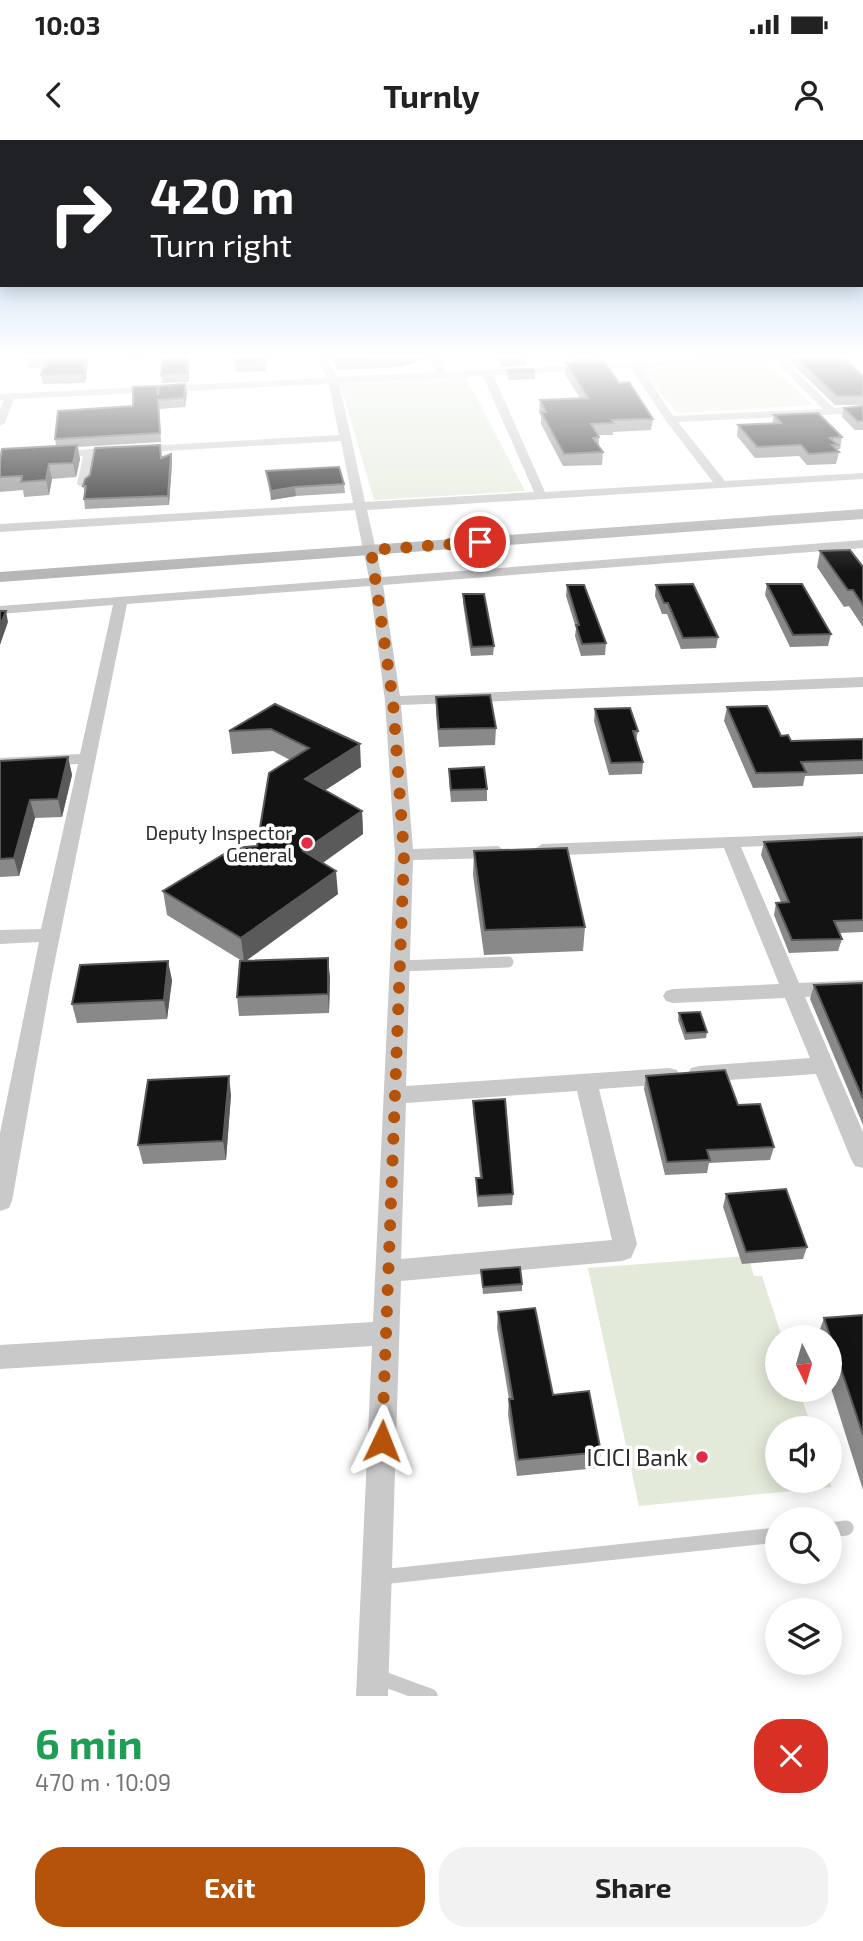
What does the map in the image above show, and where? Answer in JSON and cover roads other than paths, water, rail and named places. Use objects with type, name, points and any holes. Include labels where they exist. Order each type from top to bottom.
[{"type":"main road","points":[[0,578],[368,542],[863,499]]},
{"type":"main road","points":[[0,562],[863,514]]},
{"type":"street","points":[[342,428],[376,581],[393,701],[404,855],[372,1685]]},
{"type":"street","points":[[511,428],[541,495]]},
{"type":"street","points":[[677,428],[721,484]]},
{"type":"street","points":[[38,455],[344,438]]},
{"type":"street","points":[[83,484],[89,452]]},
{"type":"street","points":[[0,528],[863,476]]},
{"type":"street","points":[[0,610],[863,544]]},
{"type":"street","points":[[0,1200],[7,1112],[50,935],[121,601]]},
{"type":"street","points":[[393,701],[863,682]]},
{"type":"street","points":[[0,763],[88,759]]},
{"type":"street","points":[[404,855],[731,844],[863,836]]},
{"type":"street","points":[[731,844],[863,1159]]},
{"type":"street","points":[[0,937],[50,935]]},
{"type":"street","points":[[673,996],[863,987]]},
{"type":"street","points":[[395,1095],[824,1065]]},
{"type":"street","points":[[388,1271],[622,1250],[625,1244],[586,1082]]},
{"type":"street","points":[[0,1357],[386,1333]]},
{"type":"lane","points":[[400,966],[508,962]]},
{"type":"lane","points":[[842,1528],[846,1528]]},
{"type":"lane","points":[[377,1577],[765,1536]]},
{"type":"lane","points":[[372,1685],[430,1696]]},
{"type":"place","name":"Deputy Inspector General","points":[[307,843]]},
{"type":"place","name":"ICICI Bank","points":[[702,1457]]}]
